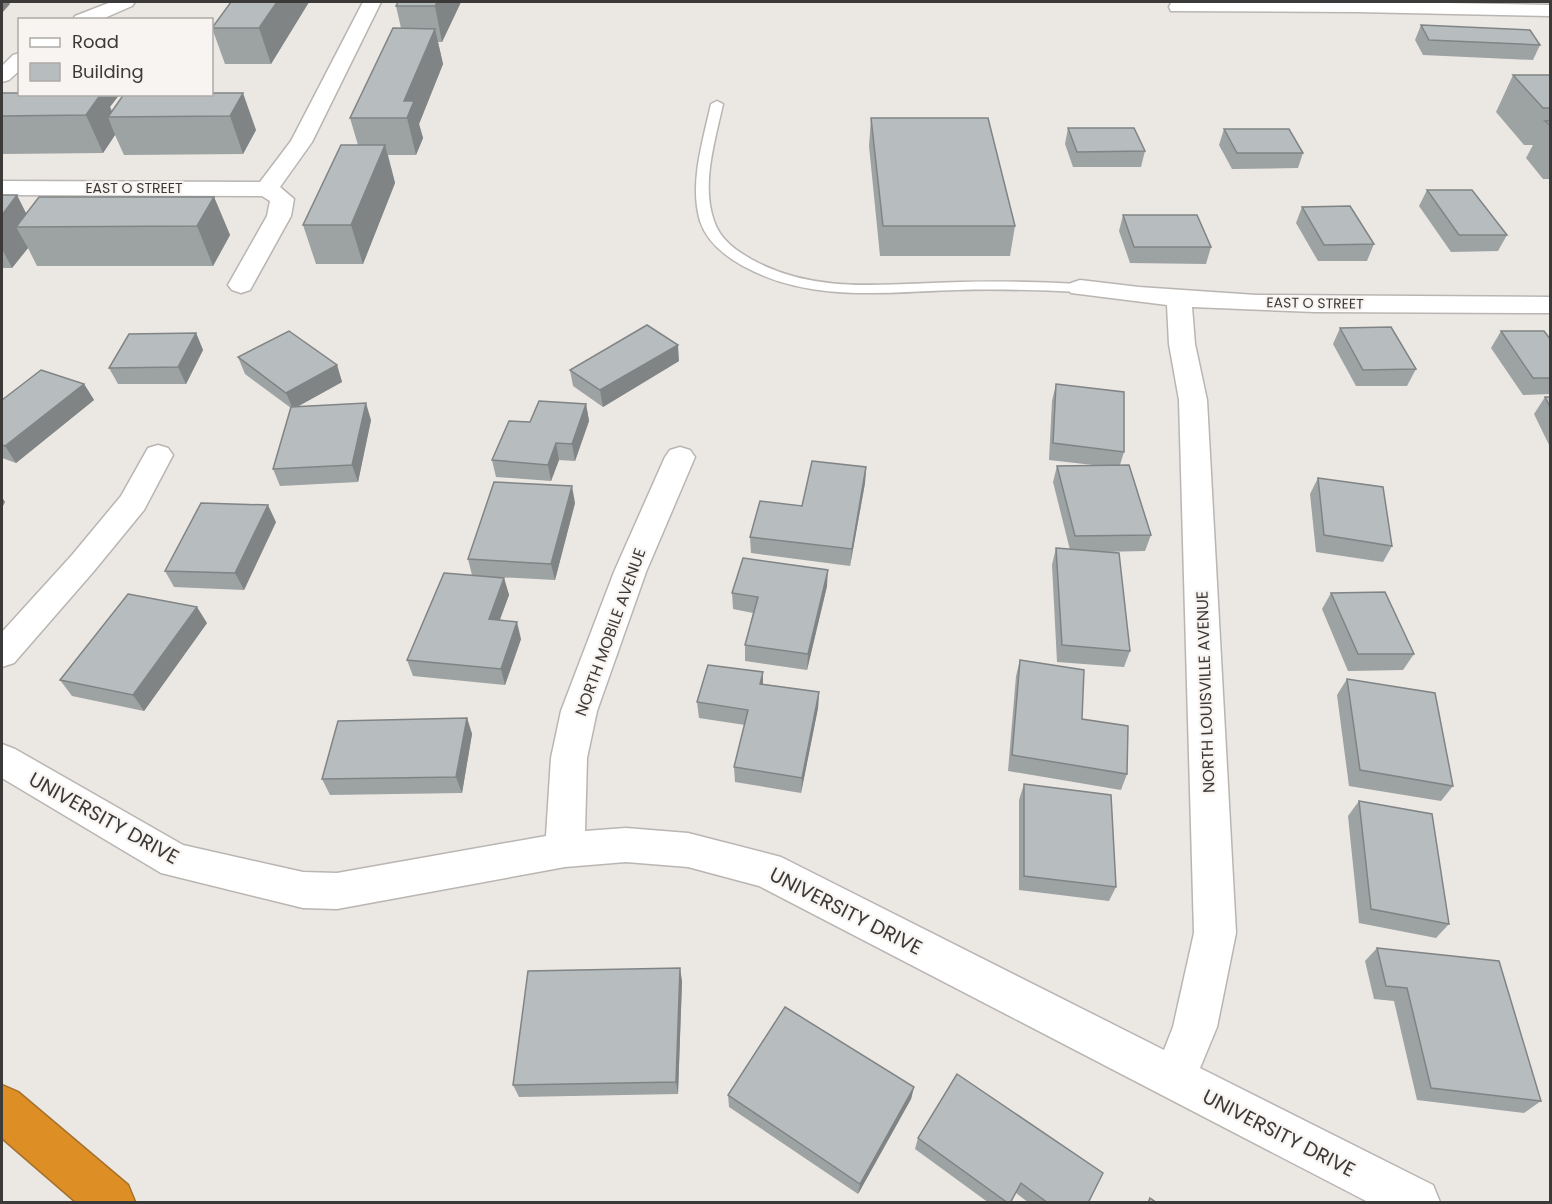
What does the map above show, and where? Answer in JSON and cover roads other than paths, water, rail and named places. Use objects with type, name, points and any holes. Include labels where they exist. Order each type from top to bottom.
[{"type":"highway","points":[[2,1108],[111,1203]]},
{"type":"street","points":[[87,18],[126,2]]},
{"type":"street","points":[[241,285],[279,216],[282,199],[267,189],[300,142],[372,2]]},
{"type":"street","points":[[1176,4],[1551,11]]},
{"type":"street","points":[[2,76],[18,61]]},
{"type":"street","name":"EAST O STREET","points":[[2,188],[267,189]]},
{"type":"street","name":"EAST O STREET","points":[[1080,288],[1179,299],[1307,304],[1551,305]]},
{"type":"street","name":"NORTH LOUISVILLE AVENUE","points":[[1174,1079],[1195,1027],[1215,933],[1193,400],[1182,344],[1179,299]]},
{"type":"street","points":[[2,654],[83,563],[133,502],[158,455]]},
{"type":"street","name":"NORTH MOBILE AVENUE","points":[[566,850],[569,758],[579,711],[630,573],[680,457]]},
{"type":"street","name":"UNIVERSITY DRIVE","points":[[2,760],[175,861],[303,890],[337,891],[566,850],[626,845],[688,850],[767,870],[1416,1203]]},
{"type":"lane","points":[[717,104],[707,152],[704,208],[712,231],[720,243],[754,267],[801,285],[849,290],[958,286],[1080,288]]}]
